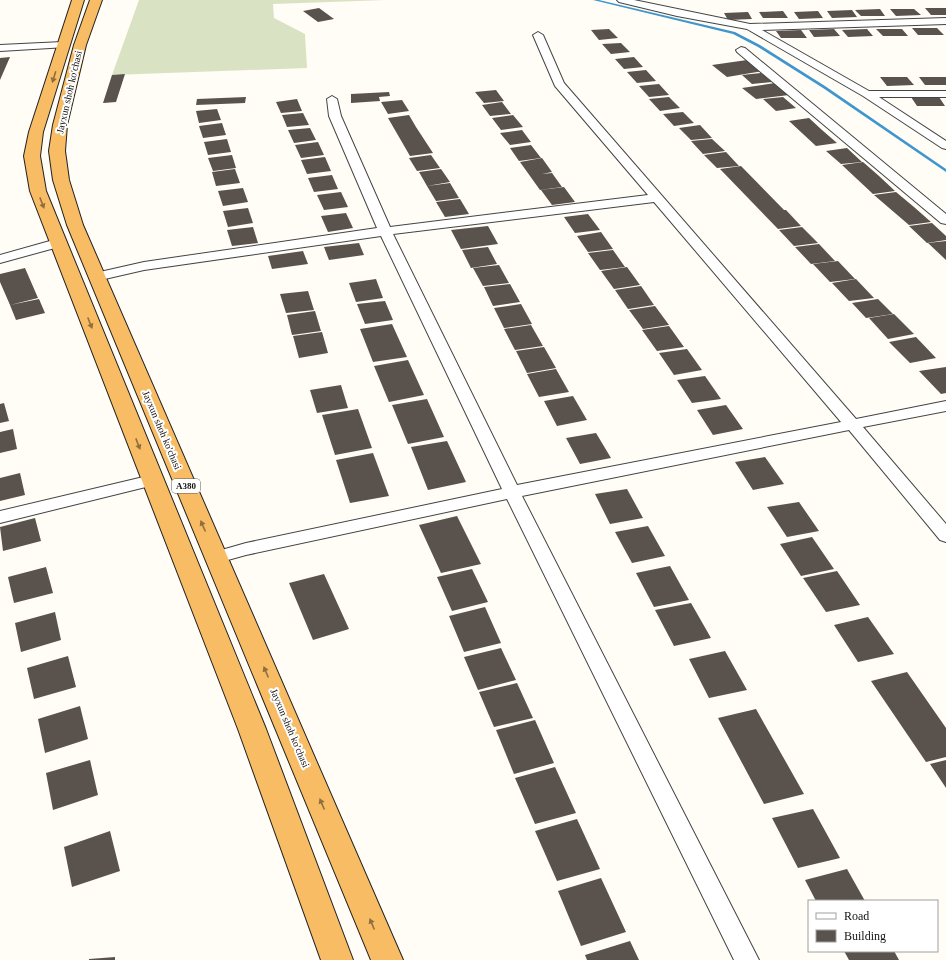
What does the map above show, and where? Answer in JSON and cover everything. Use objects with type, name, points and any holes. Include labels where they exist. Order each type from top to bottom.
[{"type":"highway","name":"Jayxun shoh ko'chasi","points":[[78,0],[36,132],[32,156],[38,191],[252,729],[337,960]]},
{"type":"highway","name":"Jayxun shoh ko'chasi","points":[[96,0],[80,45],[60,125],[57,151],[61,180],[75,225],[96,276],[388,960]]},
{"type":"street","points":[[622,0],[677,13],[750,27],[946,21]]},
{"type":"street","points":[[750,27],[867,94],[946,146]]},
{"type":"street","points":[[538,35],[559,84],[852,424],[946,536]]},
{"type":"street","points":[[0,48],[63,45]]},
{"type":"street","points":[[740,50],[946,220]]},
{"type":"street","points":[[867,94],[946,94]]},
{"type":"street","points":[[332,99],[335,116],[385,231],[512,492],[747,960]]},
{"type":"street","points":[[96,276],[144,266],[385,231],[657,198]]},
{"type":"street","points":[[0,259],[58,243]]},
{"type":"street","points":[[217,557],[246,549],[512,492],[946,406]]},
{"type":"street","points":[[0,518],[152,480]]},
{"type":"green space","points":[[139,0],[386,0],[273,4],[274,18],[305,34],[307,68],[112,75]]},
{"type":"building","points":[[319,8],[334,19],[318,22],[303,11]]},
{"type":"building","points":[[925,8],[946,8],[946,15],[931,15]]},
{"type":"building","points":[[880,9],[885,16],[861,16],[855,10]]},
{"type":"building","points":[[890,9],[914,9],[921,15],[896,16]]},
{"type":"building","points":[[852,10],[857,17],[832,18],[827,11]]},
{"type":"building","points":[[783,11],[788,18],[763,18],[759,12]]},
{"type":"building","points":[[818,11],[823,18],[799,19],[794,12]]},
{"type":"building","points":[[748,12],[752,19],[728,20],[724,13]]},
{"type":"building","points":[[912,28],[937,28],[944,35],[918,35]]},
{"type":"building","points":[[609,29],[618,38],[599,40],[591,30]]},
{"type":"building","points":[[834,29],[840,36],[814,37],[809,30]]},
{"type":"building","points":[[867,29],[873,36],[848,37],[842,30]]},
{"type":"building","points":[[876,29],[902,29],[908,36],[883,36]]},
{"type":"building","points":[[801,30],[807,38],[781,38],[776,31]]},
{"type":"building","points":[[621,43],[630,52],[611,54],[602,44]]},
{"type":"building","points":[[10,57],[0,80],[0,58]]},
{"type":"building","points":[[634,57],[643,67],[624,69],[615,59]]},
{"type":"building","points":[[747,60],[763,71],[727,77],[712,65]]},
{"type":"building","points":[[646,70],[656,81],[637,83],[627,72]]},
{"type":"building","points":[[761,73],[772,82],[752,84],[742,75]]},
{"type":"building","points":[[125,74],[116,102],[103,103],[112,75]]},
{"type":"building","points":[[880,77],[907,77],[914,85],[887,86]]},
{"type":"building","points":[[919,77],[946,77],[946,85],[925,85]]},
{"type":"building","points":[[775,83],[789,95],[756,99],[742,88]]},
{"type":"building","points":[[659,84],[669,95],[649,97],[639,86]]},
{"type":"building","points":[[496,90],[504,101],[484,103],[475,92]]},
{"type":"building","points":[[389,92],[390,96],[379,97],[380,101],[351,103],[351,94]]},
{"type":"building","points":[[246,97],[245,103],[196,105],[197,99]]},
{"type":"building","points":[[669,97],[680,108],[660,111],[649,99]]},
{"type":"building","points":[[783,97],[796,108],[776,111],[763,99]]},
{"type":"building","points":[[911,97],[939,97],[945,106],[917,106]]},
{"type":"building","points":[[297,99],[302,111],[281,113],[276,102]]},
{"type":"building","points":[[402,100],[409,111],[388,114],[381,102]]},
{"type":"building","points":[[502,102],[511,114],[490,116],[482,105]]},
{"type":"building","points":[[217,109],[221,120],[199,123],[196,111]]},
{"type":"building","points":[[683,112],[694,123],[674,126],[663,114]]},
{"type":"building","points":[[303,113],[309,125],[287,127],[282,115]]},
{"type":"building","points":[[409,115],[433,153],[410,156],[388,118]]},
{"type":"building","points":[[513,115],[523,127],[501,130],[492,118]]},
{"type":"building","points":[[809,118],[837,143],[816,146],[789,121]]},
{"type":"building","points":[[222,123],[226,135],[203,138],[199,126]]},
{"type":"building","points":[[700,125],[712,138],[691,140],[679,128]]},
{"type":"building","points":[[310,128],[316,140],[294,143],[288,130]]},
{"type":"building","points":[[522,130],[531,142],[510,145],[500,133]]},
{"type":"building","points":[[227,139],[231,152],[208,155],[204,142]]},
{"type":"building","points":[[712,139],[725,151],[703,154],[691,141]]},
{"type":"building","points":[[318,142],[324,155],[301,158],[295,145]]},
{"type":"building","points":[[531,145],[541,158],[519,161],[510,148]]},
{"type":"building","points":[[847,148],[862,162],[841,164],[826,151]]},
{"type":"building","points":[[726,152],[739,166],[717,168],[704,155]]},
{"type":"building","points":[[232,155],[236,168],[213,171],[208,158]]},
{"type":"building","points":[[431,155],[440,168],[417,171],[409,158]]},
{"type":"building","points":[[325,157],[331,171],[307,174],[301,160]]},
{"type":"building","points":[[542,158],[552,172],[542,174],[552,173],[562,187],[540,190],[520,162]]},
{"type":"building","points":[[863,162],[895,191],[873,194],[842,165]]},
{"type":"building","points":[[741,166],[801,226],[778,229],[720,169]]},
{"type":"building","points":[[235,169],[240,183],[216,186],[212,172]]},
{"type":"building","points":[[441,169],[450,182],[427,186],[419,172]]},
{"type":"building","points":[[332,175],[338,189],[314,192],[308,178]]},
{"type":"building","points":[[450,183],[459,198],[436,201],[427,186]]},
{"type":"building","points":[[564,187],[575,202],[552,205],[541,190]]},
{"type":"building","points":[[243,188],[248,202],[223,206],[218,191]]},
{"type":"building","points":[[341,192],[348,207],[324,210],[317,195]]},
{"type":"building","points":[[896,192],[931,222],[909,225],[874,195]]},
{"type":"building","points":[[460,199],[469,214],[445,217],[436,202]]},
{"type":"building","points":[[248,208],[253,223],[228,227],[223,211]]},
{"type":"building","points":[[346,213],[353,228],[328,232],[321,216]]},
{"type":"building","points":[[588,214],[600,230],[575,233],[564,217]]},
{"type":"building","points":[[932,223],[946,236],[946,240],[927,243],[909,226]]},
{"type":"building","points":[[488,226],[498,244],[461,249],[451,230]]},
{"type":"building","points":[[253,227],[258,243],[232,246],[227,230]]},
{"type":"building","points":[[802,227],[818,243],[794,246],[779,230]]},
{"type":"building","points":[[601,232],[613,249],[588,252],[577,236]]},
{"type":"building","points":[[946,241],[946,260],[928,243]]},
{"type":"building","points":[[359,243],[364,255],[329,260],[324,247]]},
{"type":"building","points":[[819,244],[835,261],[811,264],[795,247]]},
{"type":"building","points":[[488,247],[497,264],[471,268],[462,250]]},
{"type":"building","points":[[613,250],[625,267],[600,270],[588,253]]},
{"type":"building","points":[[303,251],[308,264],[272,269],[268,256]]},
{"type":"building","points":[[838,261],[855,279],[830,282],[813,264]]},
{"type":"building","points":[[499,265],[509,283],[483,286],[473,268]]},
{"type":"building","points":[[627,267],[640,285],[614,289],[601,271]]},
{"type":"building","points":[[25,268],[38,298],[10,305],[0,282],[0,274]]},
{"type":"building","points":[[376,279],[383,298],[356,302],[349,283]]},
{"type":"building","points":[[856,279],[874,298],[849,301],[832,283]]},
{"type":"building","points":[[510,284],[520,302],[493,306],[484,287]]},
{"type":"building","points":[[641,286],[654,305],[628,309],[615,290]]},
{"type":"building","points":[[308,291],[314,310],[286,313],[280,294]]},
{"type":"building","points":[[39,299],[45,313],[16,320],[10,305]]},
{"type":"building","points":[[878,299],[893,314],[866,318],[852,303]]},
{"type":"building","points":[[385,301],[393,320],[365,324],[357,304]]},
{"type":"building","points":[[521,304],[532,324],[504,328],[494,308]]},
{"type":"building","points":[[655,306],[669,325],[643,329],[629,310]]},
{"type":"building","points":[[315,311],[321,331],[292,335],[287,315]]},
{"type":"building","points":[[894,314],[914,334],[888,339],[869,318]]},
{"type":"building","points":[[392,324],[407,357],[373,362],[360,329]]},
{"type":"building","points":[[531,325],[543,346],[515,350],[504,329]]},
{"type":"building","points":[[669,326],[684,347],[657,351],[642,330]]},
{"type":"building","points":[[322,332],[328,353],[299,358],[293,336]]},
{"type":"building","points":[[916,337],[936,358],[910,363],[889,342]]},
{"type":"building","points":[[544,347],[556,368],[527,373],[516,351]]},
{"type":"building","points":[[687,349],[702,370],[674,375],[659,353]]},
{"type":"building","points":[[408,360],[424,395],[389,402],[374,366]]},
{"type":"building","points":[[946,367],[946,393],[941,394],[919,371]]},
{"type":"building","points":[[556,369],[569,392],[539,397],[527,374]]},
{"type":"building","points":[[705,376],[721,399],[692,403],[677,380]]},
{"type":"building","points":[[341,385],[348,408],[317,413],[310,390]]},
{"type":"building","points":[[573,396],[587,420],[557,426],[544,401]]},
{"type":"building","points":[[427,399],[444,437],[408,444],[392,405]]},
{"type":"building","points":[[4,403],[9,421],[0,423],[0,404]]},
{"type":"building","points":[[726,405],[743,429],[713,435],[697,410]]},
{"type":"building","points":[[358,409],[372,448],[335,455],[322,415]]},
{"type":"building","points":[[13,429],[17,449],[0,453],[0,432]]},
{"type":"building","points":[[596,433],[611,458],[580,464],[566,438]]},
{"type":"building","points":[[447,441],[466,482],[428,490],[411,447]]},
{"type":"building","points":[[373,453],[389,496],[350,503],[336,460]]},
{"type":"building","points":[[765,457],[784,484],[753,490],[735,462]]},
{"type":"building","points":[[20,473],[25,495],[0,501],[0,478]]},
{"type":"building","points":[[627,489],[643,518],[610,524],[595,494]]},
{"type":"building","points":[[799,502],[819,531],[787,537],[767,507]]},
{"type":"building","points":[[457,516],[481,564],[441,573],[419,525]]},
{"type":"building","points":[[35,518],[41,541],[3,551],[0,527]]},
{"type":"building","points":[[648,526],[665,556],[632,563],[615,532]]},
{"type":"building","points":[[812,537],[834,569],[801,576],[780,544]]},
{"type":"building","points":[[670,566],[689,600],[654,607],[636,573]]},
{"type":"building","points":[[46,567],[53,593],[14,603],[8,577]]},
{"type":"building","points":[[472,569],[488,602],[452,611],[437,577]]},
{"type":"building","points":[[837,571],[860,605],[826,612],[803,578]]},
{"type":"building","points":[[324,574],[349,629],[313,640],[289,583]]},
{"type":"building","points":[[691,603],[711,638],[674,646],[655,610]]},
{"type":"building","points":[[485,607],[501,643],[464,652],[449,616]]},
{"type":"building","points":[[55,612],[61,640],[21,652],[15,623]]},
{"type":"building","points":[[868,617],[894,654],[858,662],[834,625]]},
{"type":"building","points":[[501,648],[516,680],[478,690],[464,657]]},
{"type":"building","points":[[725,651],[747,690],[709,698],[689,659]]},
{"type":"building","points":[[68,656],[76,687],[34,699],[27,668]]},
{"type":"building","points":[[907,672],[946,728],[946,757],[926,762],[871,681]]},
{"type":"building","points":[[517,683],[533,718],[494,727],[479,692]]},
{"type":"building","points":[[80,706],[88,739],[45,753],[38,719]]},
{"type":"building","points":[[756,709],[804,794],[764,804],[718,718]]},
{"type":"building","points":[[535,720],[554,763],[514,774],[496,730]]},
{"type":"building","points":[[90,760],[98,795],[53,810],[46,773]]},
{"type":"building","points":[[946,760],[946,788],[930,764]]},
{"type":"building","points":[[555,767],[576,813],[535,824],[515,778]]},
{"type":"building","points":[[813,809],[840,858],[798,868],[772,818]]},
{"type":"building","points":[[577,819],[600,869],[557,881],[535,831]]},
{"type":"building","points":[[110,831],[120,871],[72,887],[64,847]]},
{"type":"building","points":[[847,869],[864,900],[815,900],[805,880]]},
{"type":"building","points":[[601,878],[626,932],[581,946],[558,891]]},
{"type":"building","points":[[630,941],[639,960],[587,960],[585,955]]},
{"type":"building","points":[[845,952],[895,952],[899,960],[849,960]]},
{"type":"building","points":[[115,957],[115,960],[89,960],[89,959]]},
{"type":"waterway","points":[[595,0],[734,33],[759,46],[824,87],[946,171]]}]
